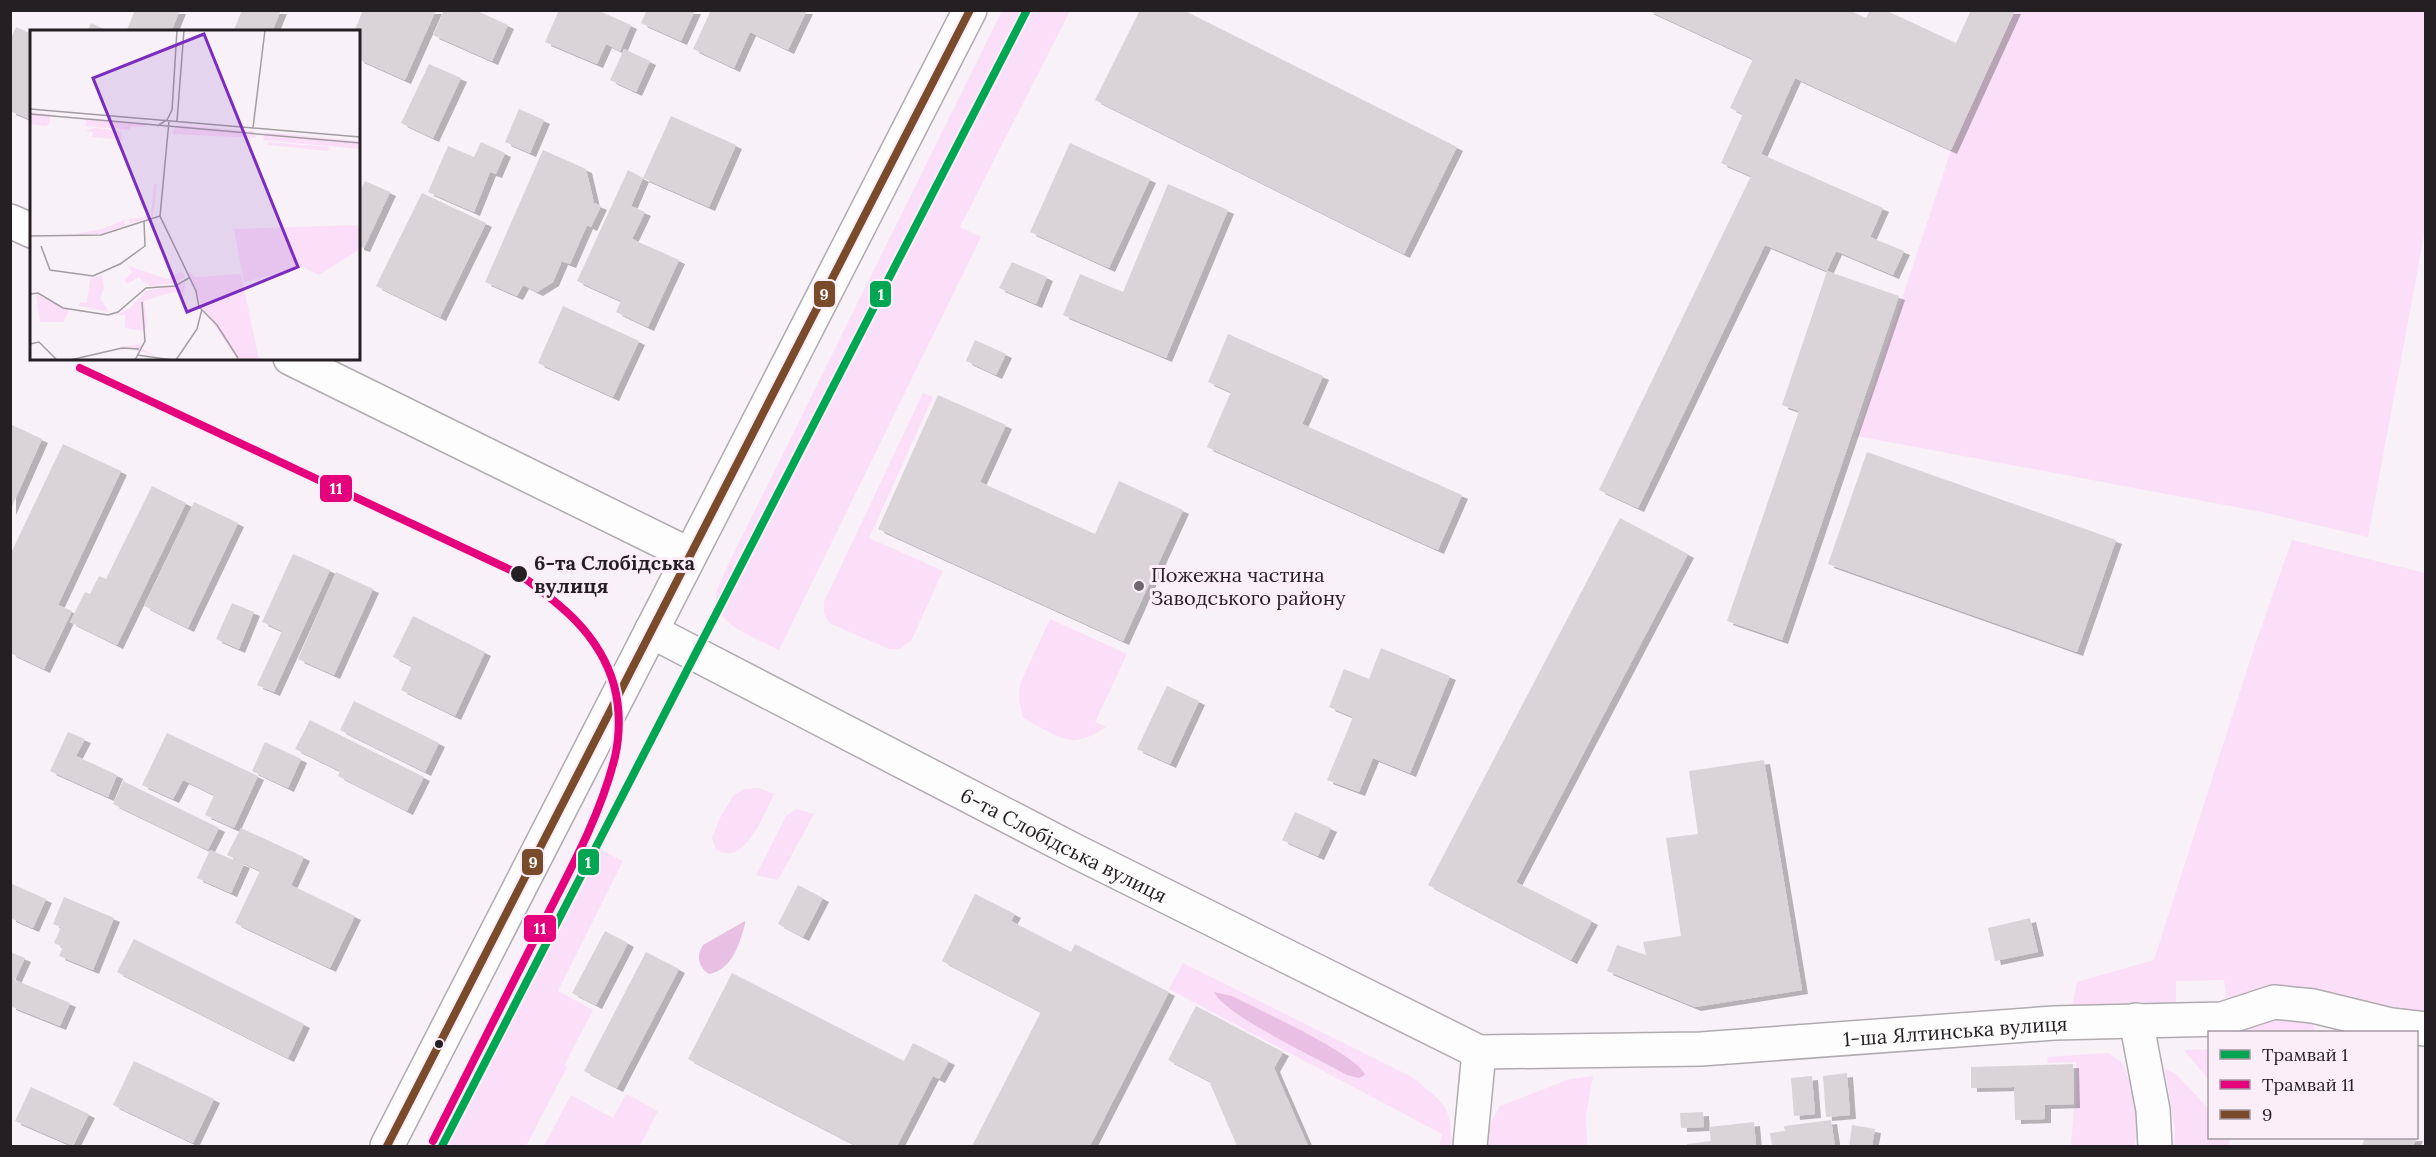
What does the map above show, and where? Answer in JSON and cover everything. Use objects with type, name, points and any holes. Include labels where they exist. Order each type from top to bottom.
[{"type":"street","points":[[387,1146],[970,10]]},
{"type":"street","points":[[10,221],[30,230]]},
{"type":"street","points":[[294,360],[690,555]]},
{"type":"street","name":"6-та Слобідська вулиця","points":[[651,631],[1074,851],[1479,1052]]},
{"type":"street","name":"1-ша Ялтинська вулиця","points":[[1479,1052],[1701,1049],[2054,1023],[2229,1018],[2274,1002],[2313,1006],[2391,1025],[2426,1029]]},
{"type":"street","points":[[2136,1020],[2153,1110],[2155,1146]]},
{"type":"street","points":[[1470,1146],[1479,1052]]},
{"type":"shaded area","points":[[1002,11],[1070,11],[960,227],[981,237],[779,650],[738,629],[721,615],[717,605],[717,589]]},
{"type":"shaded area","points":[[2015,11],[2425,11],[2425,230],[2368,537],[2262,512],[1857,436],[1951,150]]},
{"type":"shaded area","points":[[923,393],[933,397],[869,538],[943,571],[911,641],[900,649],[889,649],[829,623],[824,613],[824,602]]},
{"type":"shaded area","points":[[2292,540],[2425,573],[2425,1021],[2283,993],[2226,999],[2224,980],[2176,981],[2176,1005],[2072,1007],[2077,982],[2154,960],[2254,648]]},
{"type":"shaded area","points":[[1050,619],[1127,654],[1095,722],[1106,727],[1083,739],[1064,739],[1023,718],[1019,700],[1020,684]]},
{"type":"shaded area","points":[[759,788],[774,794],[750,838],[737,851],[724,853],[716,850],[712,838],[733,796],[744,789]]},
{"type":"shaded area","points":[[796,809],[814,814],[778,880],[756,875],[786,816]]},
{"type":"shaded area","points":[[589,844],[623,861],[558,991],[593,1010],[564,1066],[567,1067],[526,1146],[435,1146]]},
{"type":"shaded area","points":[[745,921],[734,955],[724,967],[709,974],[702,968],[699,961],[699,953],[703,945]]},
{"type":"shaded area","points":[[1183,963],[1412,1077],[1444,1106],[1450,1121],[1451,1146],[1439,1146],[1442,1134],[1169,989]]},
{"type":"shaded area","points":[[1214,992],[1232,996],[1305,1032],[1359,1066],[1365,1075],[1359,1078],[1347,1075],[1274,1036],[1235,1013]]},
{"type":"shaded area","points":[[2276,1015],[2308,1017],[2315,1031],[2246,1031],[2246,1021]]},
{"type":"shaded area","points":[[2208,1049],[2208,1079],[2184,1050]]},
{"type":"shaded area","points":[[2109,1053],[2122,1063],[2132,1086],[2138,1122],[2134,1146],[2071,1146],[2074,1107],[2076,1106],[2076,1062],[2047,1063],[2048,1057]]},
{"type":"shaded area","points":[[2165,1069],[2176,1074],[2208,1108],[2208,1139],[2230,1139],[2229,1146],[2174,1146],[2175,1131]]},
{"type":"shaded area","points":[[1593,1076],[1586,1114],[1587,1146],[1484,1146],[1487,1130],[1500,1106],[1570,1079]]},
{"type":"shaded area","points":[[626,1094],[658,1111],[640,1146],[544,1146],[571,1095],[613,1118]]},
{"type":"building","points":[[135,10],[180,10],[172,30],[127,30]]},
{"type":"building","points":[[242,10],[281,10],[273,30],[234,30]]},
{"type":"building","points":[[363,10],[436,10],[405,80],[360,60],[360,30],[355,30]]},
{"type":"building","points":[[444,10],[475,10],[508,25],[492,61],[433,35]]},
{"type":"building","points":[[559,10],[597,10],[631,25],[620,51],[606,44],[597,64],[545,42]]},
{"type":"building","points":[[647,10],[695,10],[681,41],[641,23]]},
{"type":"building","points":[[711,10],[807,10],[788,50],[750,32],[734,68],[693,49]]},
{"type":"building","points":[[1140,10],[1183,10],[1457,147],[1404,254],[1095,100]]},
{"type":"building","points":[[1647,10],[1849,10],[1866,18],[1870,10],[1885,10],[1956,43],[1971,10],[2015,10],[1951,150],[1795,78],[1761,154],[1883,208],[1870,237],[1904,251],[1893,275],[1836,251],[1827,271],[1765,245],[1638,508],[1599,490],[1751,176],[1721,163],[1743,114],[1730,108],[1753,59]]},
{"type":"building","points":[[91,23],[106,30],[88,30]]},
{"type":"building","points":[[16,27],[30,33],[30,119],[10,111],[10,40]]},
{"type":"building","points":[[624,49],[650,61],[636,92],[610,80]]},
{"type":"building","points":[[429,64],[461,78],[433,138],[401,123]]},
{"type":"building","points":[[519,109],[544,120],[530,153],[505,142]]},
{"type":"building","points":[[671,116],[736,145],[709,207],[643,178]]},
{"type":"building","points":[[481,142],[505,153],[496,174],[490,172],[474,212],[428,192],[448,146],[474,157]]},
{"type":"building","points":[[1070,143],[1150,179],[1109,268],[1030,232]]},
{"type":"building","points":[[543,150],[586,169],[594,203],[601,206],[591,227],[587,225],[570,264],[562,261],[553,282],[537,292],[523,285],[517,296],[485,282]]},
{"type":"building","points":[[628,170],[643,178],[631,206],[645,212],[632,239],[679,260],[648,327],[616,312],[621,301],[577,281]]},
{"type":"building","points":[[365,181],[390,192],[364,248],[360,247],[360,191]]},
{"type":"building","points":[[1168,184],[1228,210],[1166,358],[1063,315],[1080,274],[1123,292]]},
{"type":"building","points":[[422,193],[486,223],[440,317],[376,286]]},
{"type":"building","points":[[1012,262],[1047,277],[1036,304],[999,288]]},
{"type":"building","points":[[1827,271],[1899,296],[1782,640],[1727,621],[1799,411],[1782,405]]},
{"type":"building","points":[[563,306],[639,341],[613,397],[538,363]]},
{"type":"building","points":[[1228,334],[1323,376],[1302,424],[1462,495],[1438,550],[1207,447],[1231,392],[1208,382]]},
{"type":"building","points":[[975,340],[1006,354],[996,375],[966,361]]},
{"type":"building","name":"Пожежна частина Заводського району","points":[[938,395],[1006,425],[980,482],[1095,534],[1119,481],[1183,510],[1123,641],[878,529]]},
{"type":"building","points":[[10,424],[42,439],[10,511]]},
{"type":"building","points":[[63,444],[121,471],[58,605],[72,611],[44,669],[10,653],[10,555]]},
{"type":"building","points":[[1867,452],[2116,540],[2077,652],[1828,564]]},
{"type":"building","points":[[152,486],[186,503],[117,645],[70,622],[85,592],[90,594],[99,576],[106,579]]},
{"type":"building","points":[[194,502],[238,523],[188,628],[144,606]]},
{"type":"building","points":[[1620,518],[1688,554],[1516,882],[1592,921],[1571,960],[1428,885]]},
{"type":"building","points":[[293,554],[330,570],[274,692],[257,685],[282,631],[262,622]]},
{"type":"building","points":[[336,572],[373,589],[334,675],[298,659]]},
{"type":"building","points":[[232,603],[254,612],[239,649],[216,639]]},
{"type":"building","points":[[413,616],[485,652],[455,716],[401,690],[412,666],[393,657]]},
{"type":"building","points":[[1381,648],[1450,676],[1410,773],[1373,758],[1359,792],[1327,780],[1353,717],[1329,707],[1344,669],[1369,679]]},
{"type":"building","points":[[1167,686],[1199,701],[1170,764],[1137,749]]},
{"type":"building","points":[[354,701],[439,743],[425,772],[340,730]]},
{"type":"building","points":[[310,720],[424,777],[407,811],[338,776],[340,771],[295,749]]},
{"type":"building","points":[[68,732],[85,739],[76,756],[117,775],[108,797],[50,771]]},
{"type":"building","points":[[167,733],[258,776],[234,828],[205,815],[214,795],[183,780],[173,799],[142,785]]},
{"type":"building","points":[[265,742],[301,759],[288,788],[252,771]]},
{"type":"building","points":[[1764,760],[1802,990],[1695,1007],[1607,971],[1617,945],[1646,955],[1643,942],[1681,936],[1666,838],[1698,834],[1689,771]]},
{"type":"building","points":[[123,781],[219,828],[208,850],[113,804]]},
{"type":"building","points":[[1295,812],[1331,828],[1318,856],[1282,840]]},
{"type":"building","points":[[241,828],[304,857],[291,885],[355,916],[330,968],[235,923],[260,871],[227,855]]},
{"type":"building","points":[[210,850],[244,864],[231,893],[197,878]]},
{"type":"building","points":[[10,883],[46,899],[33,928],[10,918]]},
{"type":"building","points":[[798,885],[823,898],[803,937],[778,924]]},
{"type":"building","points":[[975,894],[1015,914],[1011,921],[1071,952],[1075,944],[1169,992],[1090,1146],[972,1146],[1041,1012],[942,961]]},
{"type":"building","points":[[64,897],[114,918],[93,970],[59,956],[63,947],[54,943],[61,927],[53,924]]},
{"type":"building","points":[[2030,918],[2038,952],[1995,961],[1988,928]]},
{"type":"building","points":[[605,931],[628,943],[596,1005],[572,993]]},
{"type":"building","points":[[134,939],[304,1024],[288,1058],[117,972]]},
{"type":"building","points":[[10,952],[25,958],[15,980],[70,1003],[60,1026],[10,1006]]},
{"type":"building","points":[[646,952],[679,969],[617,1088],[584,1071]]},
{"type":"building","points":[[732,973],[904,1061],[913,1043],[949,1061],[939,1079],[933,1076],[897,1146],[857,1146],[688,1059]]},
{"type":"building","points":[[1196,1006],[1283,1052],[1274,1068],[1308,1146],[1237,1146],[1209,1081],[1168,1060]]},
{"type":"building","points":[[134,1061],[214,1099],[193,1143],[113,1105]]},
{"type":"building","points":[[2073,1064],[2074,1104],[2045,1105],[2045,1119],[2015,1120],[2014,1087],[1971,1088],[1971,1067]]},
{"type":"building","points":[[1847,1073],[1850,1115],[1826,1117],[1823,1076]]},
{"type":"building","points":[[1812,1076],[1815,1114],[1794,1116],[1791,1078]]},
{"type":"building","points":[[31,1087],[89,1114],[73,1146],[15,1121]]},
{"type":"building","points":[[1703,1112],[1704,1127],[1681,1128],[1680,1113]]},
{"type":"building","points":[[1831,1120],[1835,1146],[1772,1146],[1770,1133],[1785,1131],[1784,1126]]},
{"type":"building","points":[[1754,1122],[1756,1146],[1687,1146],[1687,1144],[1711,1141],[1709,1127]]},
{"type":"building","points":[[1852,1125],[1875,1129],[1872,1146],[1849,1146]]},
{"type":"building","points":[[2365,1139],[2416,1139],[2413,1146],[2362,1146]]},
{"type":"tram line","name":"1","points":[[442,1146],[1027,10]]},
{"type":"tram line","name":"11","points":[[80,368],[519,574],[576,621],[599,650],[607,667],[616,694],[618,739],[609,779],[601,801],[573,865],[433,1141]]},
{"type":"transit line","name":"9","points":[[387,1146],[970,10]]},
{"type":"place","name":"6-та Слобідська вулиця","points":[[519,574]]},
{"type":"place","name":"Пожежна частина Заводського району","points":[[1139,586]]}]
